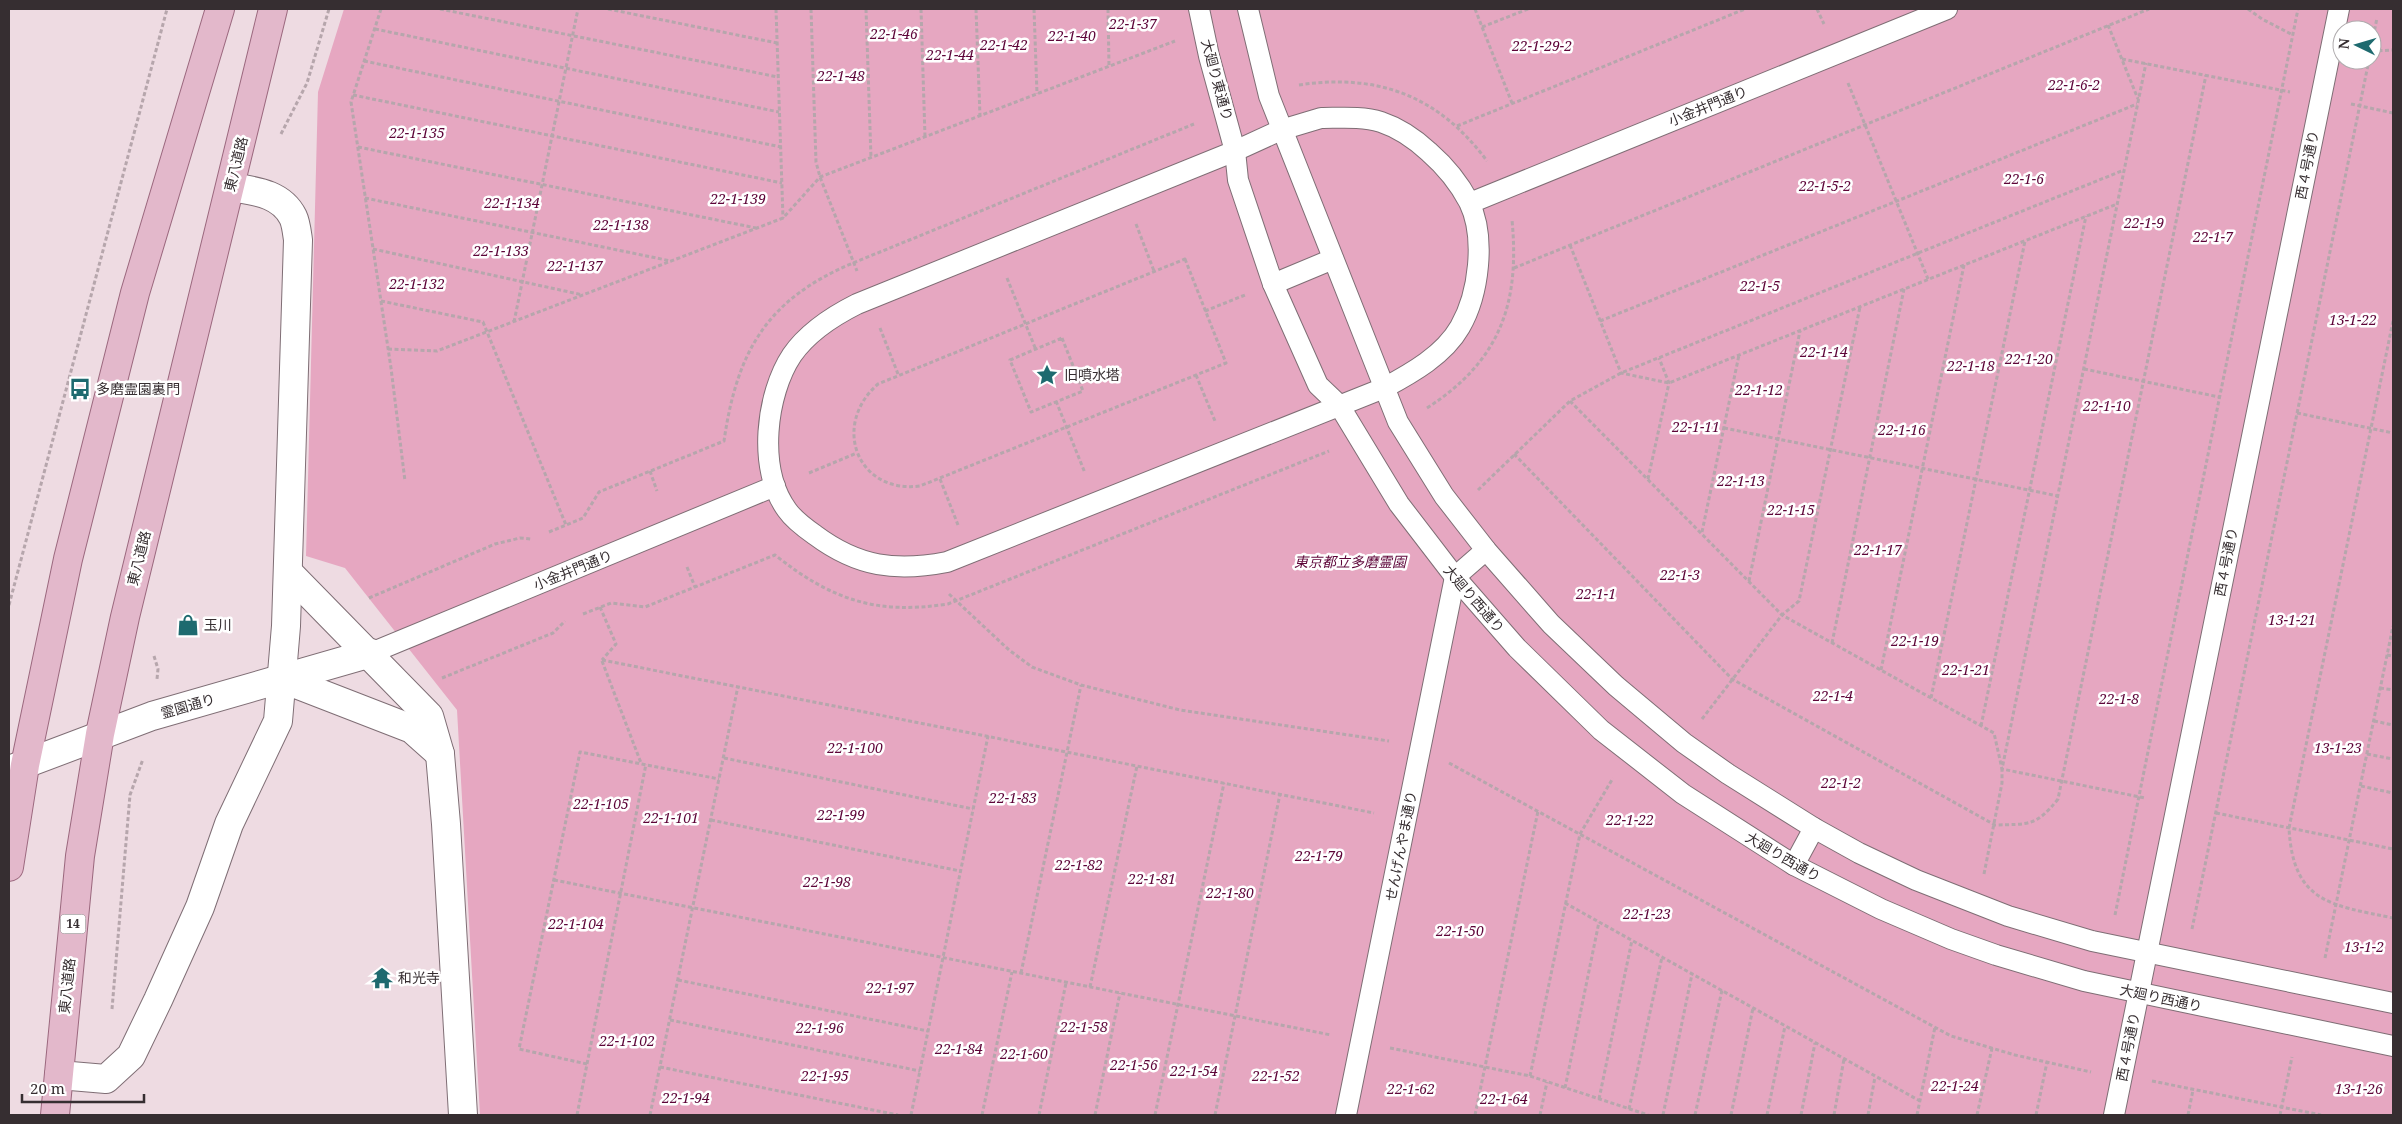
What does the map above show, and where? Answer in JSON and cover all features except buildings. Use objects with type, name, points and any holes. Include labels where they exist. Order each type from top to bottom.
[{"type":"main road","points":[[9,867],[17,767],[68,559],[135,293],[220,9]]},
{"type":"main road","name":"東八道路","points":[[55,1115],[80,856],[100,734],[125,617],[274,9]]},
{"type":"street","points":[[59,1076],[106,1079],[131,1056],[200,907],[230,824],[278,721],[283,678],[288,572],[298,240],[294,217],[279,200],[264,193],[231,187]]},
{"type":"street","points":[[288,572],[371,653],[429,716],[440,754],[463,1115]]},
{"type":"street","name":"霊園通り","points":[[17,767],[100,734],[152,716],[371,653]]},
{"type":"street","points":[[283,678],[412,729],[440,754]]},
{"type":"lane","name":"大廻り東通り","points":[[1199,9],[1209,56],[1235,152],[1238,180],[1273,284]]},
{"type":"lane","points":[[1248,9],[1269,96],[1281,130],[1398,422],[1423,466],[1486,550],[1545,617],[1588,661],[1684,743],[1728,774],[1814,828],[1859,853],[1916,880],[2008,916],[2092,941],[2393,1003]]},
{"type":"lane","name":"小金井門通り","points":[[1470,203],[1948,9]]},
{"type":"lane","name":"西４号通り","points":[[2114,1115],[2339,9]]},
{"type":"lane","points":[[1321,118],[1351,118],[1381,122],[1414,138],[1447,168],[1470,203],[1480,245],[1476,290],[1460,327],[1439,352],[1412,372],[1384,388],[947,562],[926,566],[885,567],[853,558],[823,541],[803,526],[787,509],[775,486],[768,455],[770,419],[777,383],[793,354],[814,331],[836,315],[868,300],[1235,152],[1281,130],[1321,118]]},
{"type":"lane","points":[[1273,284],[1333,259]]},
{"type":"lane","name":"大廻り西通り","points":[[1273,284],[1318,385],[1338,405],[1400,504],[1454,577],[1517,648],[1562,694],[1628,752],[1715,816],[1794,865],[1881,909],[1978,949],[2045,970],[2138,994],[2393,1046]]},
{"type":"lane","name":"小金井門通り","points":[[371,653],[775,486]]},
{"type":"lane","points":[[1454,577],[1486,550]]},
{"type":"lane","name":"せんげんやま通り","points":[[1346,1115],[1454,577]]},
{"type":"lane","points":[[1794,865],[1814,828]]},
{"type":"path","points":[[9,605],[167,9]]},
{"type":"path","points":[[278,139],[306,83],[329,9]]},
{"type":"path","points":[[381,9],[351,102],[388,349],[405,482]]},
{"type":"path","points":[[440,9],[778,78]]},
{"type":"path","points":[[514,322],[578,9]]},
{"type":"path","points":[[608,9],[777,43]]},
{"type":"path","points":[[776,9],[783,218]]},
{"type":"path","points":[[811,9],[816,162],[820,178],[868,300]]},
{"type":"path","points":[[866,9],[871,158]]},
{"type":"path","points":[[921,9],[925,137]]},
{"type":"path","points":[[976,9],[980,116]]},
{"type":"path","points":[[1034,9],[1037,94]]},
{"type":"path","points":[[1108,9],[1110,66]]},
{"type":"path","points":[[1475,9],[1512,103]]},
{"type":"path","points":[[1482,27],[1528,9]]},
{"type":"path","points":[[1456,126],[1745,9]]},
{"type":"path","points":[[1817,9],[1826,30]]},
{"type":"path","points":[[1514,268],[2149,9]]},
{"type":"path","points":[[2248,9],[2262,19],[2293,35]]},
{"type":"path","points":[[2114,917],[2298,9]]},
{"type":"path","points":[[2108,25],[2138,102]]},
{"type":"path","points":[[375,29],[779,112]]},
{"type":"path","points":[[388,349],[437,351],[783,218],[820,178],[1180,39]]},
{"type":"path","points":[[2122,59],[2393,113]]},
{"type":"path","points":[[364,61],[781,147]]},
{"type":"path","points":[[1984,879],[2002,783],[2002,769],[2146,64]]},
{"type":"path","points":[[2191,934],[2366,70]]},
{"type":"path","points":[[1514,454],[1732,679],[1995,825],[2028,824],[2045,816],[2058,799],[2206,75]]},
{"type":"path","points":[[1846,80],[1928,279]]},
{"type":"path","points":[[353,96],[782,183]]},
{"type":"path","points":[[1600,321],[2138,102]]},
{"type":"path","points":[[358,146],[757,228]]},
{"type":"path","points":[[1109,159],[1111,164]]},
{"type":"path","points":[[1473,494],[1570,401],[1620,373],[2124,170]]},
{"type":"path","points":[[366,198],[673,261]]},
{"type":"path","points":[[1620,373],[1669,383],[2117,204]]},
{"type":"path","points":[[1982,726],[2086,216]]},
{"type":"path","points":[[1425,409],[1449,394],[1472,373],[1490,348],[1505,318],[1513,288],[1512,220]]},
{"type":"path","points":[[1135,224],[1154,271]]},
{"type":"path","points":[[1931,698],[2025,241]]},
{"type":"path","points":[[1570,245],[1620,373]]},
{"type":"path","points":[[373,249],[584,295]]},
{"type":"path","points":[[1185,259],[1205,312],[1226,363],[1067,428],[940,479],[909,488],[893,485],[878,478],[869,471],[857,453],[853,432],[857,410],[862,400],[878,384],[898,374],[1185,259]]},
{"type":"path","points":[[1881,670],[1964,265]]},
{"type":"path","points":[[1006,276],[1036,350]]},
{"type":"path","points":[[1832,643],[1904,289]]},
{"type":"path","points":[[1205,312],[1250,293]]},
{"type":"path","points":[[381,301],[483,322],[566,524]]},
{"type":"path","points":[[1684,743],[1782,615],[1799,601],[1860,306]]},
{"type":"path","points":[[2393,321],[2289,828],[2290,849],[2297,873],[2312,892],[2336,906],[2393,918]]},
{"type":"path","points":[[880,328],[898,374]]},
{"type":"path","points":[[1748,581],[1800,331]]},
{"type":"path","points":[[1062,338],[1083,391],[1031,412],[1010,360],[1036,350],[1062,338]]},
{"type":"path","points":[[1702,533],[1739,355]]},
{"type":"path","points":[[1648,479],[1669,383],[1659,358]]},
{"type":"path","points":[[2084,369],[2219,397]]},
{"type":"path","points":[[1196,375],[1216,422]]},
{"type":"path","points":[[1570,401],[1782,615],[1994,733],[2002,769]]},
{"type":"path","points":[[1056,402],[1086,475]]},
{"type":"path","points":[[2297,413],[2393,433]]},
{"type":"path","points":[[1724,428],[2058,496]]},
{"type":"path","points":[[583,614],[611,603],[645,607],[775,554],[818,584],[842,596],[866,604],[893,608],[922,608],[956,602],[1332,450]]},
{"type":"path","points":[[809,473],[857,453]]},
{"type":"path","points":[[650,471],[657,491]]},
{"type":"path","points":[[940,479],[959,527]]},
{"type":"path","points":[[549,532],[582,518],[599,492]]},
{"type":"path","points":[[369,598],[495,544],[520,538],[531,539]]},
{"type":"path","points":[[926,566],[956,602],[1008,650],[1032,667],[1080,685],[1180,710],[1420,747]]},
{"type":"path","points":[[687,567],[695,587]]},
{"type":"path","points":[[983,586],[985,591]]},
{"type":"path","points":[[600,607],[616,644],[602,660]]},
{"type":"path","points":[[434,681],[553,633],[565,621]]},
{"type":"path","points":[[2319,988],[2393,626]]},
{"type":"path","points":[[2387,655],[2393,656]]},
{"type":"path","points":[[602,660],[1382,814]]},
{"type":"path","points":[[602,660],[641,763]]},
{"type":"path","points":[[1021,973],[1080,685]]},
{"type":"path","points":[[650,1115],[738,686]]},
{"type":"path","points":[[2380,688],[2393,690]]},
{"type":"path","points":[[2374,721],[2393,725]]},
{"type":"path","points":[[911,1115],[988,736]]},
{"type":"path","points":[[112,1010],[130,795],[146,752]]},
{"type":"path","points":[[587,1064],[519,1049],[580,752],[720,778]]},
{"type":"path","points":[[1530,1076],[1580,834],[1628,752]]},
{"type":"path","points":[[2367,754],[2393,759]]},
{"type":"path","points":[[724,758],[974,809]]},
{"type":"path","points":[[1445,761],[1951,1036],[2098,1074]]},
{"type":"path","points":[[577,1115],[646,764]]},
{"type":"path","points":[[1090,987],[1137,766]]},
{"type":"path","points":[[2002,769],[2177,805]]},
{"type":"path","points":[[1155,1115],[1224,783]]},
{"type":"path","points":[[2361,786],[2393,793]]},
{"type":"path","points":[[1215,1115],[1280,794]]},
{"type":"path","points":[[1475,1115],[1538,811]]},
{"type":"path","points":[[2216,813],[2393,849]]},
{"type":"path","points":[[711,820],[960,872]]},
{"type":"path","points":[[554,880],[1336,1036]]},
{"type":"path","points":[[1565,903],[1920,1101]]},
{"type":"path","points":[[1565,1088],[1599,922]]},
{"type":"path","points":[[1599,1099],[1632,940]]},
{"type":"path","points":[[1629,1109],[1662,957]]},
{"type":"path","points":[[982,1115],[1012,972]]},
{"type":"path","points":[[1663,1115],[1692,974]]},
{"type":"path","points":[[678,980],[928,1031]]},
{"type":"path","points":[[1040,1115],[1066,983]]},
{"type":"path","points":[[1695,1115],[1722,990]]},
{"type":"path","points":[[1095,1115],[1120,993]]},
{"type":"path","points":[[1731,1115],[1753,1008]]},
{"type":"path","points":[[670,1020],[920,1071]]},
{"type":"path","points":[[1767,1115],[1785,1026]]},
{"type":"path","points":[[1917,1115],[1935,1027]]},
{"type":"path","points":[[1389,1038],[1388,1048],[1530,1076],[1648,1115]]},
{"type":"path","points":[[1801,1115],[1815,1043]]},
{"type":"path","points":[[1977,1115],[1992,1048]]},
{"type":"path","points":[[2280,1115],[2293,1054]]},
{"type":"path","points":[[1834,1115],[1844,1059]]},
{"type":"path","points":[[2036,1115],[2047,1062]]},
{"type":"path","points":[[660,1067],[898,1115]]},
{"type":"path","points":[[2122,1075],[2321,1115]]},
{"type":"path","points":[[1868,1115],[1875,1077]]},
{"type":"path","points":[[1540,1115],[1547,1082]]},
{"type":"path","points":[[2188,1115],[2193,1090]]},
{"type":"green space","name":"東京都立多磨霊園","points":[[344,9],[2393,9],[2393,1115],[480,1115],[457,710],[345,568],[306,556],[318,92]]},
{"type":"place","name":"旧噴水塔","points":[[1047,375]]},
{"type":"place","name":"多磨霊園裏門","points":[[80,389]]},
{"type":"place","name":"玉川","points":[[188,625]]},
{"type":"place","name":"和光寺","points":[[382,978]]},
{"type":"park label","name":"22-1-37","points":[[1133,24]]},
{"type":"park label","name":"22-1-46","points":[[894,34]]},
{"type":"park label","name":"22-1-40","points":[[1072,36]]},
{"type":"park label","name":"22-1-42","points":[[1004,45]]},
{"type":"park label","name":"22-1-29-2","points":[[1542,46]]},
{"type":"park label","name":"22-1-44","points":[[950,55]]},
{"type":"park label","name":"22-1-48","points":[[841,76]]},
{"type":"park label","name":"22-1-6-2","points":[[2074,85]]},
{"type":"park label","name":"22-1-135","points":[[417,133]]},
{"type":"park label","name":"22-1-6","points":[[2024,179]]},
{"type":"park label","name":"22-1-5-2","points":[[1825,186]]},
{"type":"park label","name":"22-1-139","points":[[738,199]]},
{"type":"park label","name":"22-1-134","points":[[512,203]]},
{"type":"park label","name":"22-1-9","points":[[2144,223]]},
{"type":"park label","name":"22-1-138","points":[[621,225]]},
{"type":"park label","name":"22-1-7","points":[[2213,237]]},
{"type":"park label","name":"22-1-133","points":[[501,251]]},
{"type":"park label","name":"22-1-137","points":[[575,266]]},
{"type":"park label","name":"22-1-132","points":[[417,284]]},
{"type":"park label","name":"22-1-5","points":[[1760,286]]},
{"type":"park label","name":"13-1-22","points":[[2353,320]]},
{"type":"park label","name":"22-1-14","points":[[1824,352]]},
{"type":"park label","name":"22-1-20","points":[[2029,359]]},
{"type":"park label","name":"22-1-18","points":[[1971,366]]},
{"type":"park label","name":"22-1-12","points":[[1759,390]]},
{"type":"park label","name":"22-1-10","points":[[2107,406]]},
{"type":"park label","name":"22-1-11","points":[[1696,427]]},
{"type":"park label","name":"22-1-16","points":[[1902,430]]},
{"type":"park label","name":"22-1-13","points":[[1741,481]]},
{"type":"park label","name":"22-1-15","points":[[1791,510]]},
{"type":"park label","name":"22-1-17","points":[[1878,550]]},
{"type":"park label","name":"22-1-3","points":[[1680,575]]},
{"type":"park label","name":"22-1-1","points":[[1596,594]]},
{"type":"park label","name":"13-1-21","points":[[2292,620]]},
{"type":"park label","name":"22-1-19","points":[[1915,641]]},
{"type":"park label","name":"22-1-21","points":[[1966,670]]},
{"type":"park label","name":"22-1-4","points":[[1833,696]]},
{"type":"park label","name":"22-1-8","points":[[2119,699]]},
{"type":"park label","name":"22-1-100","points":[[855,748]]},
{"type":"park label","name":"13-1-23","points":[[2338,748]]},
{"type":"park label","name":"22-1-2","points":[[1841,783]]},
{"type":"park label","name":"22-1-83","points":[[1013,798]]},
{"type":"park label","name":"22-1-105","points":[[601,804]]},
{"type":"park label","name":"22-1-99","points":[[841,815]]},
{"type":"park label","name":"22-1-101","points":[[671,818]]},
{"type":"park label","name":"22-1-22","points":[[1630,820]]},
{"type":"park label","name":"22-1-79","points":[[1319,856]]},
{"type":"park label","name":"22-1-82","points":[[1079,865]]},
{"type":"park label","name":"22-1-81","points":[[1152,879]]},
{"type":"park label","name":"22-1-98","points":[[827,882]]},
{"type":"park label","name":"22-1-80","points":[[1230,893]]},
{"type":"park label","name":"22-1-23","points":[[1647,914]]},
{"type":"park label","name":"22-1-104","points":[[576,924]]},
{"type":"park label","name":"22-1-50","points":[[1460,931]]},
{"type":"park label","name":"13-1-2","points":[[2364,947]]},
{"type":"park label","name":"22-1-97","points":[[890,988]]},
{"type":"park label","name":"22-1-58","points":[[1084,1027]]},
{"type":"park label","name":"22-1-96","points":[[820,1028]]},
{"type":"park label","name":"22-1-102","points":[[627,1041]]},
{"type":"park label","name":"22-1-84","points":[[959,1049]]},
{"type":"park label","name":"22-1-60","points":[[1024,1054]]},
{"type":"park label","name":"22-1-56","points":[[1134,1065]]},
{"type":"park label","name":"22-1-54","points":[[1194,1071]]},
{"type":"park label","name":"22-1-95","points":[[825,1076]]},
{"type":"park label","name":"22-1-52","points":[[1276,1076]]},
{"type":"park label","name":"22-1-24","points":[[1955,1086]]},
{"type":"park label","name":"22-1-62","points":[[1411,1089]]},
{"type":"park label","name":"13-1-26","points":[[2359,1089]]},
{"type":"park label","name":"22-1-94","points":[[686,1098]]},
{"type":"park label","name":"22-1-64","points":[[1504,1099]]}]
